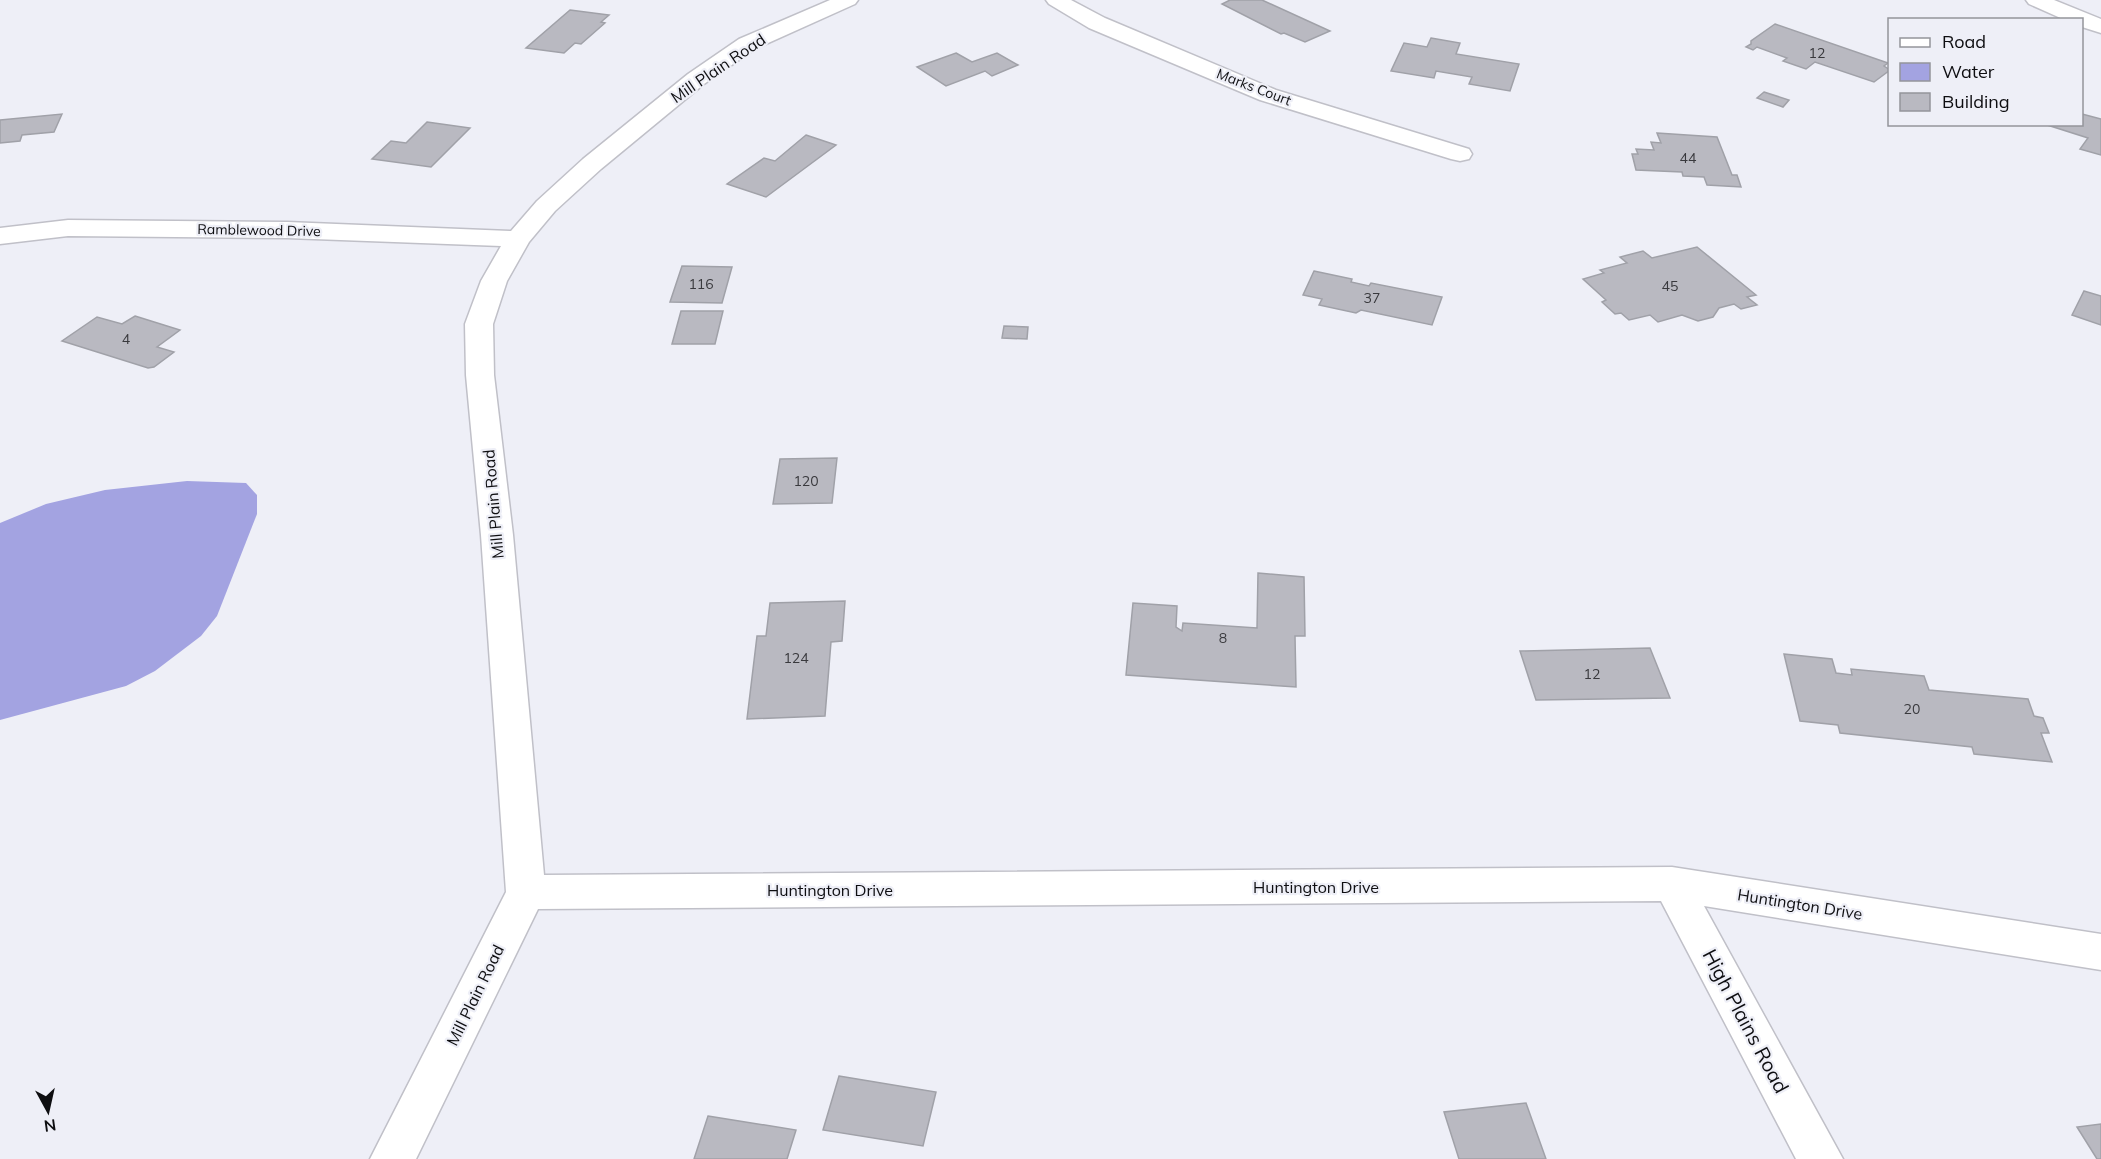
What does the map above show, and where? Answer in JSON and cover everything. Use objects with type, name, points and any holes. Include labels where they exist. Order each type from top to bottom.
[{"type":"street","name":"Mill Plain Road","points":[[393,1159],[526,892],[497,536],[480,375],[479,324],[494,281],[518,239],[546,206],[584,171],[696,79],[747,44],[848,0]]},
{"type":"street","name":"Marks Court","points":[[1056,0],[1098,23],[1268,95],[1460,154]]},
{"type":"street","points":[[2036,0],[2079,18]]},
{"type":"street","points":[[2083,20],[2101,27]]},
{"type":"street","name":"Ramblewood Drive","points":[[0,236],[68,228],[287,230],[518,239]]},
{"type":"street","name":"Huntington Drive","points":[[526,892],[1672,884],[2101,952]]},
{"type":"street","name":"High Plains Road","points":[[1672,884],[1820,1159]]},
{"type":"water","points":[[187,481],[246,483],[257,495],[257,514],[217,616],[201,636],[155,671],[126,686],[0,720],[0,523],[46,504],[105,490]]},
{"type":"building","points":[[1230,0],[1262,0],[1330,31],[1305,42],[1284,33],[1281,34],[1222,4]]},
{"type":"building","points":[[570,10],[609,15],[601,22],[605,23],[581,44],[575,43],[564,53],[526,48]]},
{"type":"building","points":[[1775,24],[1888,63],[1884,66],[1888,72],[1874,82],[1815,62],[1806,69],[1783,61],[1787,58],[1757,47],[1753,50],[1746,47],[1751,44],[1751,41]]},
{"type":"building","points":[[1431,38],[1460,43],[1456,54],[1519,64],[1510,91],[1469,84],[1472,77],[1436,71],[1434,78],[1391,71],[1404,43],[1427,47]]},
{"type":"building","points":[[956,53],[972,62],[997,53],[1018,65],[992,76],[985,71],[946,86],[917,67]]},
{"type":"building","points":[[1764,92],[1789,100],[1783,107],[1757,98]]},
{"type":"building","points":[[62,114],[54,132],[22,135],[20,141],[0,143],[0,120]]},
{"type":"building","points":[[2083,114],[2101,119],[2101,155],[2080,149],[2088,138],[2050,126],[2083,126]]},
{"type":"building","points":[[427,122],[470,128],[431,167],[372,159],[391,141],[406,143]]},
{"type":"building","points":[[1657,133],[1717,137],[1732,175],[1737,175],[1741,187],[1707,185],[1704,177],[1683,176],[1682,172],[1636,170],[1632,154],[1638,154],[1636,149],[1654,150],[1651,142],[1661,143]]},
{"type":"building","points":[[806,135],[836,145],[766,197],[727,184],[764,158],[775,161]]},
{"type":"building","points":[[1697,247],[1756,295],[1747,297],[1757,305],[1741,309],[1734,304],[1719,308],[1713,317],[1698,321],[1682,315],[1658,322],[1650,315],[1629,320],[1621,313],[1615,314],[1602,302],[1606,300],[1583,279],[1604,273],[1600,270],[1627,263],[1620,257],[1643,251],[1652,258]]},
{"type":"building","points":[[682,266],[732,267],[722,303],[670,302]]},
{"type":"building","points":[[1314,271],[1352,279],[1351,282],[1369,286],[1371,283],[1442,297],[1432,325],[1361,310],[1356,313],[1319,305],[1322,299],[1303,295]]},
{"type":"building","points":[[2084,291],[2101,296],[2101,325],[2072,315]]},
{"type":"building","points":[[681,311],[723,311],[715,344],[672,344]]},
{"type":"building","points":[[135,316],[180,330],[157,347],[174,352],[154,367],[148,368],[62,341],[97,317],[122,324]]},
{"type":"building","points":[[1004,326],[1028,327],[1027,339],[1002,338]]},
{"type":"building","points":[[837,458],[832,503],[773,504],[780,459]]},
{"type":"building","points":[[1258,573],[1304,577],[1305,636],[1295,636],[1296,687],[1126,675],[1133,603],[1177,606],[1176,627],[1182,631],[1183,623],[1257,628]]},
{"type":"building","points":[[845,601],[842,641],[831,642],[825,716],[747,719],[757,636],[766,636],[770,603]]},
{"type":"building","points":[[1650,648],[1670,698],[1536,700],[1520,651]]},
{"type":"building","points":[[1784,654],[1832,659],[1836,673],[1852,675],[1851,669],[1924,676],[1929,690],[2028,699],[2034,716],[2043,718],[2049,733],[2041,733],[2052,762],[1974,754],[1972,747],[1840,733],[1838,725],[1800,721]]},
{"type":"building","points":[[839,1076],[936,1092],[923,1146],[823,1130]]},
{"type":"building","points":[[1526,1103],[1546,1159],[1459,1159],[1444,1112]]},
{"type":"building","points":[[708,1116],[796,1130],[787,1159],[694,1159]]},
{"type":"building","points":[[2101,1124],[2101,1159],[2097,1159],[2077,1127]]}]
